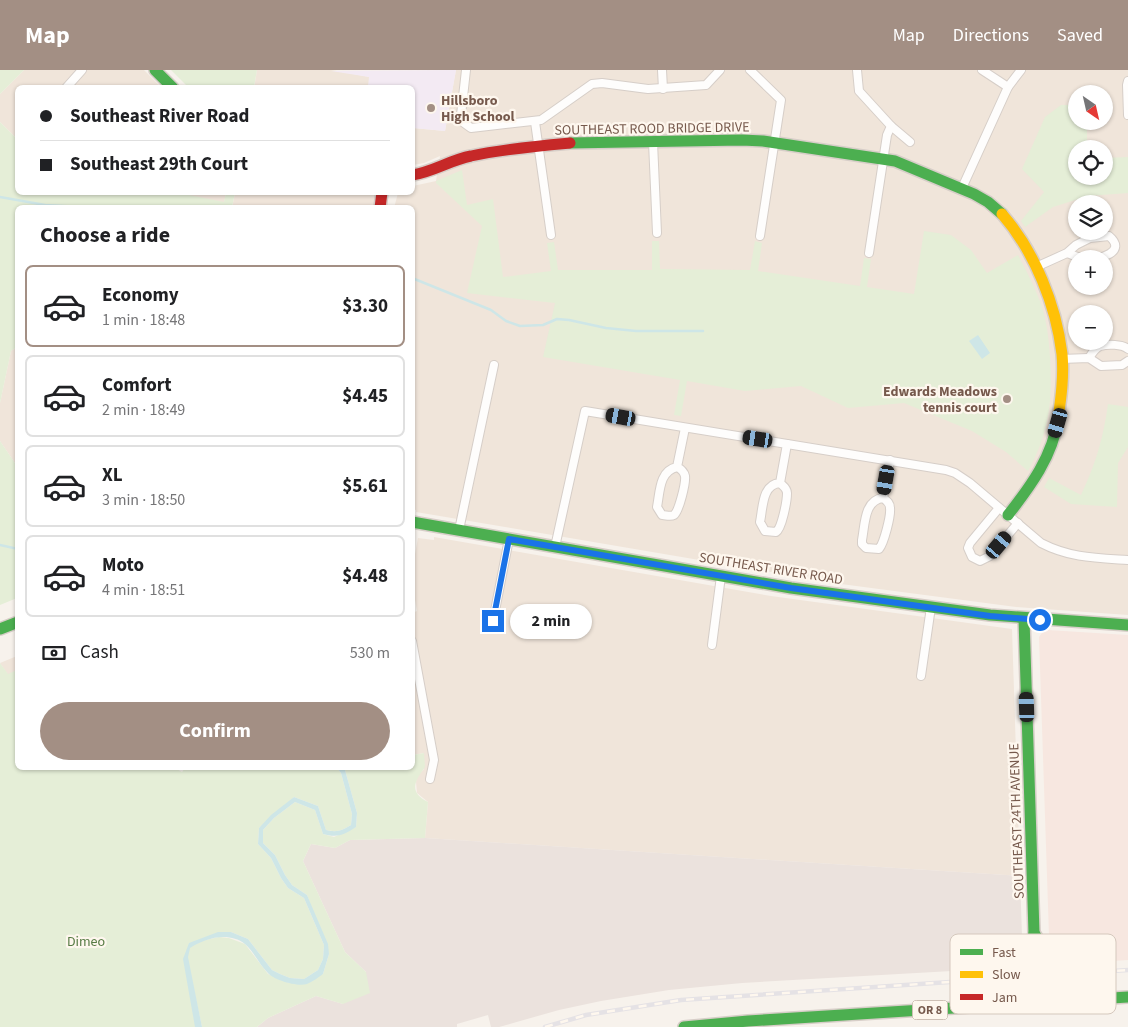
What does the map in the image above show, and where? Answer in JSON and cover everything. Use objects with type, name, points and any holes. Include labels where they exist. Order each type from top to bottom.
[{"type":"street","points":[[69,85],[82,70]]},
{"type":"street","points":[[155,70],[170,85]]},
{"type":"street","points":[[466,70],[461,115],[464,123],[471,128],[541,120],[592,84],[602,83],[663,89],[706,84],[720,70]]},
{"type":"street","points":[[662,70],[663,89]]},
{"type":"street","points":[[750,70],[781,100],[760,236]]},
{"type":"street","points":[[857,70],[859,91],[890,126],[910,142]]},
{"type":"street","points":[[982,70],[1008,87]]},
{"type":"street","points":[[962,188],[1008,87],[1022,70]]},
{"type":"street","points":[[1128,81],[1126,85],[1128,115]]},
{"type":"street","points":[[535,122],[551,235]]},
{"type":"street","points":[[869,253],[890,126]]},
{"type":"street","name":"SOUTHEAST ROOD BRIDGE DRIVE","points":[[415,175],[425,173],[469,156],[538,146],[574,143],[742,140],[884,160],[905,165],[962,188],[987,202],[997,209],[1021,241],[1048,292],[1054,311],[1061,359],[1061,406],[1048,457],[1028,491],[1003,511]]},
{"type":"street","points":[[653,142],[656,233]]},
{"type":"street","points":[[1036,267],[1090,238],[1109,236],[1114,239],[1114,250],[1110,255],[1104,257],[1086,259],[1067,252]]},
{"type":"street","points":[[1089,358],[1094,350],[1101,346],[1121,345],[1128,349]]},
{"type":"street","points":[[1061,359],[1089,358],[1101,366],[1122,365],[1128,361]]},
{"type":"street","points":[[459,530],[494,365]]},
{"type":"street","points":[[555,547],[585,411],[946,470],[970,482],[1040,543],[1076,556],[1128,560]]},
{"type":"street","points":[[677,467],[686,428]]},
{"type":"street","points":[[780,483],[787,444]]},
{"type":"street","points":[[883,498],[890,460]]},
{"type":"street","points":[[677,467],[682,470],[685,478],[679,508],[671,516],[662,514],[657,507],[663,477],[668,470],[677,467]]},
{"type":"street","points":[[780,483],[787,494],[781,527],[776,532],[765,531],[760,522],[766,492],[771,486],[780,483]]},
{"type":"street","points":[[883,498],[888,502],[890,510],[883,543],[879,549],[866,548],[862,544],[862,540],[869,507],[874,501],[883,498]]},
{"type":"street","points":[[1003,511],[970,543],[968,548],[972,557],[980,561],[990,556],[1018,523]]},
{"type":"street","name":"SOUTHEAST RIVER ROAD","points":[[415,523],[721,576],[931,607],[1024,619],[1128,625]]},
{"type":"street","points":[[493,621],[509,539]]},
{"type":"street","points":[[712,645],[721,576]]},
{"type":"street","points":[[921,676],[931,607]]},
{"type":"street","name":"SOUTHEAST 24TH AVENUE","points":[[1024,619],[1034,933]]},
{"type":"street","points":[[0,629],[15,623]]},
{"type":"street","points":[[415,657],[434,760],[430,779]]},
{"type":"street","name":"OR 8","points":[[684,1027],[950,1009]]},
{"type":"shaded area","points":[[24,70],[144,70],[159,85],[15,85],[15,137],[0,122],[0,94]]},
{"type":"shaded area","points":[[257,70],[331,70],[370,77],[368,85],[254,85]]},
{"type":"shaded area","points":[[456,70],[1128,70],[1128,615],[1016,607],[841,584],[416,512],[415,205],[395,205],[397,195],[415,195],[415,186],[436,181],[440,156],[415,165],[415,128],[445,131]]},
{"type":"shaded area","name":"Hillsboro High School","points":[[456,70],[445,131],[415,128],[415,85],[368,85],[369,77],[331,71]]},
{"type":"shaded area","points":[[185,195],[226,195],[224,203]]},
{"type":"shaded area","points":[[235,195],[377,195],[375,205],[233,205]]},
{"type":"shaded area","points":[[15,348],[15,463],[0,441],[0,403],[11,351]]},
{"type":"shaded area","points":[[434,537],[771,596],[1012,629],[1020,876],[425,838],[428,802],[417,793],[416,782],[417,776],[424,769],[424,753],[415,755],[415,612],[417,611],[415,600],[415,554],[418,538],[434,540]]},
{"type":"shaded area","points":[[1048,630],[1128,635],[1128,960],[1116,961],[1116,934],[1049,934],[1039,637]]},
{"type":"shaded area","points":[[15,657],[15,671],[8,675],[0,663]]},
{"type":"shaded area","points":[[425,838],[1020,876],[1022,934],[950,934],[950,971],[742,983],[669,990],[559,1010],[499,1027],[491,1027],[488,1015],[457,1024],[457,1027],[257,1027],[268,1018],[316,996],[343,1004],[366,972],[345,952],[303,861],[311,844],[335,848],[350,840]]},
{"type":"green space","points":[[0,70],[24,70],[0,94]]},
{"type":"green space","points":[[171,70],[257,70],[254,85],[186,85]]},
{"type":"green space","points":[[1061,105],[1068,105],[1068,130],[1087,130],[1087,140],[1068,140],[1068,185],[1113,185],[1113,158],[1128,157],[1128,193],[1068,195],[1068,202],[1053,207],[1025,227],[1021,221],[1044,192],[1022,169],[1045,117]]},
{"type":"green space","points":[[0,122],[15,137],[15,195],[189,195],[224,202],[226,195],[235,195],[232,205],[15,205],[15,348],[11,351],[0,403]]},
{"type":"green space","points":[[462,170],[467,205],[493,199],[503,277],[551,271],[547,243],[554,242],[558,270],[652,270],[652,241],[659,241],[660,269],[750,270],[755,241],[762,243],[758,271],[860,286],[864,258],[871,259],[867,287],[914,294],[924,231],[951,235],[971,250],[987,273],[1018,255],[1040,300],[1044,313],[1051,373],[1050,402],[1045,430],[1028,471],[1006,452],[972,431],[904,403],[848,408],[801,386],[745,391],[687,381],[681,416],[674,415],[680,380],[543,357],[555,303],[467,293],[482,226],[436,183],[436,181]]},
{"type":"green space","points":[[1108,404],[1128,407],[1128,447],[1118,463],[1117,507],[1071,504],[1044,487],[1049,478],[1081,495],[1098,451]]},
{"type":"green space","points":[[0,441],[15,463],[15,599],[0,605]]},
{"type":"green space","name":"Dimeo","points":[[0,663],[8,674],[15,671],[15,770],[178,770],[182,772],[184,770],[339,770],[352,814],[351,825],[340,830],[326,830],[318,806],[294,797],[259,828],[258,844],[271,858],[288,888],[304,898],[324,945],[323,959],[318,970],[304,979],[290,978],[280,974],[272,970],[248,939],[231,932],[201,941],[219,937],[229,938],[245,944],[268,974],[289,983],[323,974],[329,954],[307,895],[292,885],[275,855],[263,843],[263,830],[274,818],[295,802],[315,810],[323,834],[334,837],[356,827],[357,813],[345,770],[415,770],[415,755],[424,753],[425,767],[416,781],[415,790],[421,798],[428,802],[425,838],[350,840],[335,848],[311,844],[303,861],[345,952],[366,972],[370,993],[343,1004],[316,996],[268,1018],[257,1027],[202,1027],[188,962],[201,1027],[0,1027]]},
{"type":"water","points":[[978,335],[990,353],[982,359],[969,341]]},
{"type":"water","points":[[339,770],[345,770],[357,813],[356,827],[340,835],[323,834],[315,810],[295,802],[274,818],[263,830],[263,843],[275,855],[292,885],[307,895],[328,944],[329,954],[323,974],[303,985],[286,982],[270,975],[248,947],[239,940],[217,937],[203,941],[190,948],[188,957],[202,1027],[195,1027],[183,959],[189,943],[218,932],[231,932],[248,939],[272,970],[280,974],[290,978],[304,979],[318,970],[323,959],[324,945],[304,898],[288,888],[271,858],[258,844],[259,828],[271,815],[294,797],[318,806],[326,830],[340,830],[351,825],[352,814]]},
{"type":"waterway","points":[[0,197],[45,205]]},
{"type":"waterway","points":[[415,279],[491,310],[506,321],[520,326],[543,325],[557,319],[606,328],[636,331],[703,331]]},
{"type":"waterway","points":[[0,545],[15,548]]},
{"type":"railway","points":[[1116,971],[1128,970]]},
{"type":"railway","points":[[545,1027],[586,1015],[681,1000],[950,982]]},
{"type":"traffic: fast","points":[[155,70],[170,85]]},
{"type":"traffic: fast","points":[[570,143],[763,141],[895,161],[974,194],[988,202],[1002,214]]},
{"type":"traffic: fast","points":[[1008,515],[1032,482],[1046,458],[1058,419]]},
{"type":"traffic: fast","points":[[415,523],[791,588],[990,615],[1128,625]]},
{"type":"traffic: fast","points":[[1024,619],[1034,934]]},
{"type":"traffic: fast","points":[[0,629],[15,623]]},
{"type":"traffic: fast","points":[[1116,998],[1128,997]]},
{"type":"traffic: fast","points":[[684,1027],[950,1008]]},
{"type":"traffic: slow","points":[[1002,214],[1014,229],[1034,262],[1055,317],[1063,362],[1058,419]]},
{"type":"traffic: jam","points":[[415,174],[471,156],[570,143]]},
{"type":"traffic: jam","points":[[380,205],[382,195]]},
{"type":"place","name":"Hillsboro High School","points":[[431,108]]},
{"type":"place","name":"Edwards Meadows tennis court","points":[[1007,399]]},
{"type":"route","points":[[493,621],[509,539],[791,588],[990,616],[1040,620]]}]
